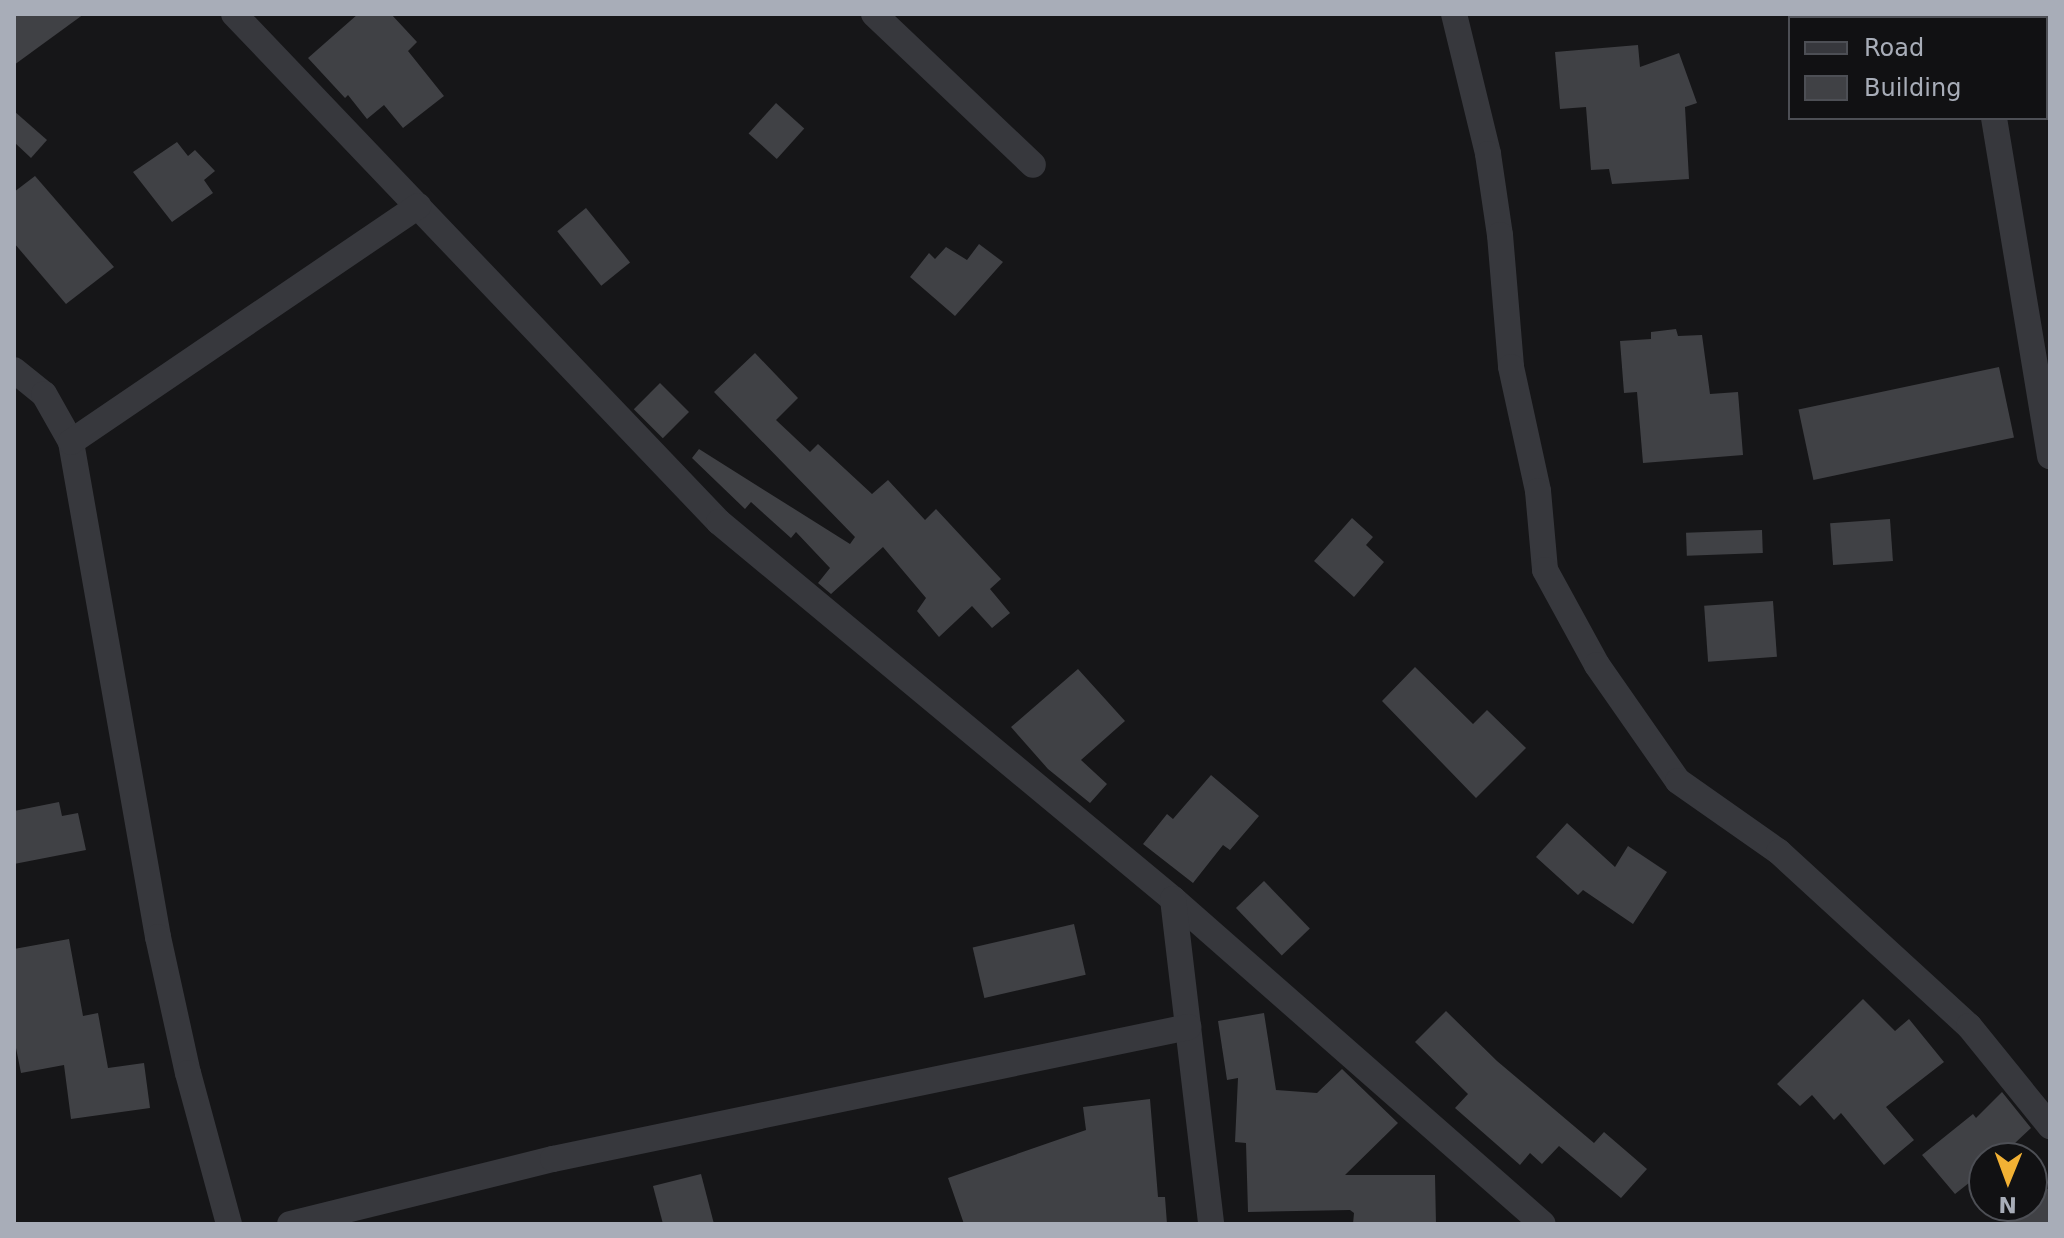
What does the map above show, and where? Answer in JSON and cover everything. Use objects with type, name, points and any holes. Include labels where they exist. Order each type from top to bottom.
[{"type":"street","points":[[234,14],[719,522],[1173,899],[1543,1224]]},
{"type":"street","points":[[874,14],[1033,165]]},
{"type":"street","points":[[1454,14],[1488,154],[1500,235],[1511,367],[1538,491],[1545,570],[1597,665],[1678,781],[1779,852],[1969,1026],[2050,1126]]},
{"type":"street","points":[[1994,120],[2050,456]]},
{"type":"street","points":[[71,442],[418,206]]},
{"type":"street","points":[[14,370],[44,394],[71,442],[158,937],[188,1073],[229,1224]]},
{"type":"street","points":[[1173,899],[1211,1224]]},
{"type":"street","points":[[290,1224],[583,1153],[1188,1027]]},
{"type":"building","points":[[14,14],[84,14],[14,65]]},
{"type":"building","points":[[358,14],[391,14],[417,42],[408,51],[444,96],[403,128],[384,105],[367,119],[348,95],[345,98],[308,58]]},
{"type":"building","points":[[1638,45],[1640,67],[1679,53],[1697,103],[1685,107],[1689,179],[1612,184],[1609,169],[1591,170],[1586,107],[1560,109],[1555,52]]},
{"type":"building","points":[[776,103],[804,128],[777,159],[749,133]]},
{"type":"building","points":[[14,111],[47,140],[31,158],[14,142]]},
{"type":"building","points":[[177,142],[188,156],[195,150],[215,171],[204,180],[213,193],[172,222],[133,172]]},
{"type":"building","points":[[35,176],[114,267],[66,304],[14,243],[14,192]]},
{"type":"building","points":[[586,208],[630,262],[601,286],[557,231]]},
{"type":"building","points":[[979,244],[1003,262],[955,316],[910,277],[929,253],[935,259],[946,247],[967,260]]},
{"type":"building","points":[[1676,329],[1678,336],[1702,335],[1710,394],[1738,392],[1743,455],[1643,463],[1637,392],[1624,393],[1620,341],[1651,339],[1651,332]]},
{"type":"building","points":[[755,353],[798,398],[776,420],[810,452],[818,444],[872,494],[888,480],[925,520],[936,509],[1001,579],[990,589],[1010,613],[992,628],[972,606],[939,637],[917,611],[926,598],[883,547],[831,594],[818,583],[830,568],[796,532],[791,538],[751,502],[745,509],[692,458],[699,449],[850,544],[855,537],[714,392]]},
{"type":"building","points":[[1999,367],[2014,437],[1813,480],[1798,410]]},
{"type":"building","points":[[660,383],[689,412],[663,438],[634,409]]},
{"type":"building","points":[[1352,518],[1373,537],[1366,545],[1384,562],[1354,597],[1314,561]]},
{"type":"building","points":[[1890,519],[1893,561],[1833,565],[1830,523]]},
{"type":"building","points":[[1762,530],[1763,553],[1687,556],[1686,533]]},
{"type":"building","points":[[1773,601],[1777,657],[1708,662],[1704,606]]},
{"type":"building","points":[[1415,667],[1473,724],[1487,710],[1526,748],[1476,798],[1382,701]]},
{"type":"building","points":[[1078,669],[1125,721],[1081,760],[1107,784],[1090,803],[1048,769],[1011,727]]},
{"type":"building","points":[[1211,775],[1259,816],[1230,850],[1223,845],[1193,883],[1143,844],[1167,814],[1173,819]]},
{"type":"building","points":[[59,802],[62,816],[78,813],[86,850],[14,864],[14,811]]},
{"type":"building","points":[[1567,823],[1615,867],[1628,846],[1667,872],[1633,924],[1583,890],[1578,895],[1536,857]]},
{"type":"building","points":[[1264,881],[1310,928],[1282,956],[1236,908]]},
{"type":"building","points":[[1074,924],[1086,975],[984,998],[973,947]]},
{"type":"building","points":[[69,939],[83,1016],[98,1013],[108,1068],[144,1063],[150,1108],[71,1119],[64,1065],[21,1073],[14,1038],[14,949]]},
{"type":"building","points":[[1863,999],[1895,1031],[1909,1019],[1944,1062],[1886,1107],[1914,1140],[1884,1165],[1841,1113],[1834,1120],[1812,1095],[1800,1106],[1777,1084]]},
{"type":"building","points":[[1446,1011],[1497,1061],[1594,1143],[1604,1132],[1647,1169],[1621,1198],[1559,1146],[1542,1164],[1530,1153],[1520,1165],[1455,1108],[1468,1094],[1415,1042]]},
{"type":"building","points":[[1264,1013],[1276,1090],[1317,1093],[1342,1069],[1398,1123],[1345,1175],[1435,1175],[1436,1224],[1353,1224],[1354,1213],[1350,1210],[1248,1212],[1246,1143],[1235,1142],[1238,1078],[1227,1080],[1218,1021]]},
{"type":"building","points":[[2002,1092],[2031,1128],[2016,1142],[1968,1142],[1968,1184],[1955,1194],[1922,1155],[1973,1114],[1976,1118]]},
{"type":"building","points":[[1150,1099],[1158,1197],[1165,1197],[1167,1224],[964,1224],[948,1178],[1086,1130],[1083,1107]]},
{"type":"building","points":[[701,1174],[714,1224],[663,1224],[653,1186]]},
{"type":"building","points":[[2050,1187],[2050,1224],[2004,1224],[2048,1222]]}]
